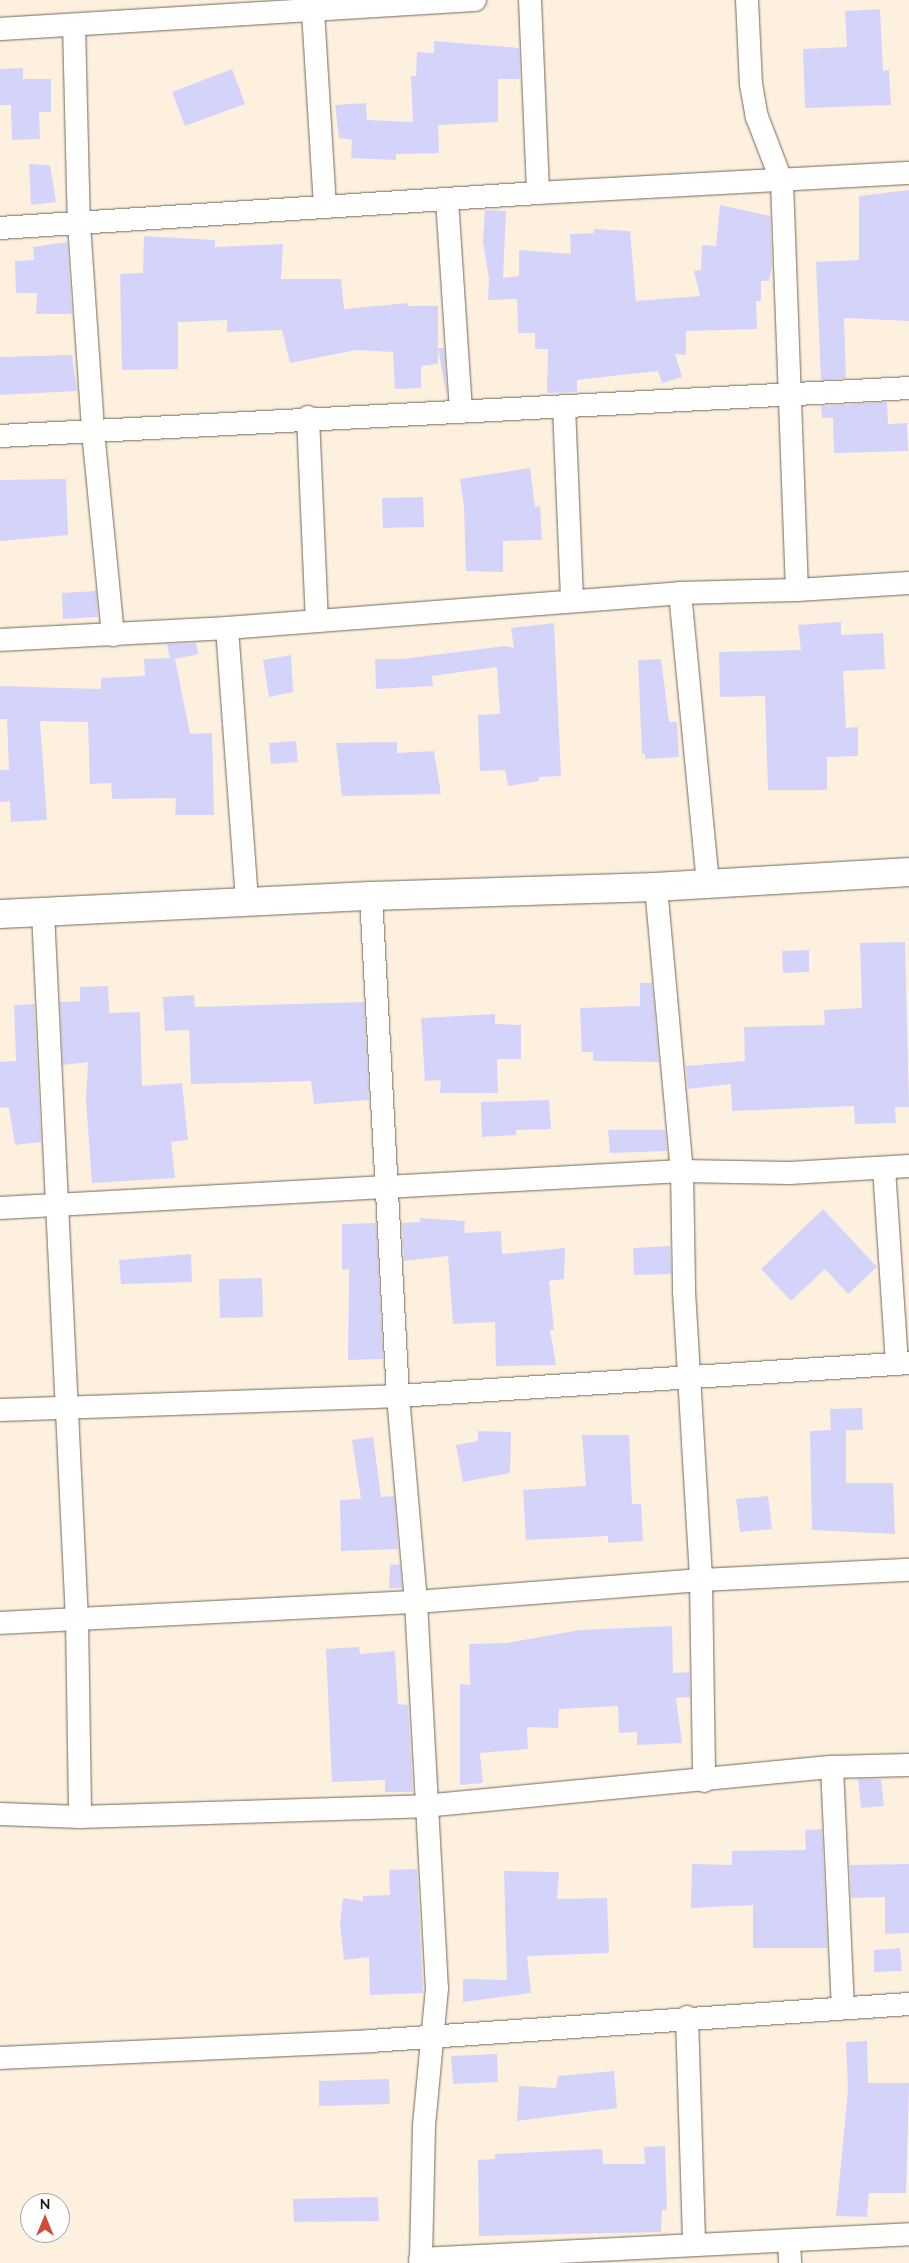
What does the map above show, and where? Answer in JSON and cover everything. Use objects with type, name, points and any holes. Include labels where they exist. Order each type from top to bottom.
[{"type":"street","points":[[0,29],[74,25],[190,8],[312,11],[475,0]]},
{"type":"street","points":[[530,0],[538,193]]},
{"type":"street","points":[[747,0],[751,84],[757,117],[782,182],[788,396],[797,590]]},
{"type":"street","points":[[312,11],[325,206]]},
{"type":"street","points":[[74,25],[79,224],[93,431],[113,635]]},
{"type":"street","points":[[0,228],[538,193],[782,182],[909,173]]},
{"type":"street","points":[[447,200],[461,409]]},
{"type":"street","points":[[0,436],[461,409],[564,407],[909,388]]},
{"type":"street","points":[[564,407],[572,600]]},
{"type":"street","points":[[308,418],[317,621]]},
{"type":"street","points":[[0,640],[227,628],[680,593],[797,590],[909,583]]},
{"type":"street","points":[[680,593],[708,884]]},
{"type":"street","points":[[227,628],[247,901]]},
{"type":"street","points":[[0,914],[247,901],[656,887],[909,872]]},
{"type":"street","points":[[656,887],[682,1172],[689,1379],[701,1580],[704,1781]]},
{"type":"street","points":[[371,896],[398,1396],[416,1602],[424,1806],[437,1988],[424,2126],[420,2261],[909,2234]]},
{"type":"street","points":[[43,912],[64,1406],[77,1619],[80,1817]]},
{"type":"street","points":[[0,1208],[682,1172],[790,1173],[909,1166]]},
{"type":"street","points":[[0,1410],[64,1406],[398,1396],[903,1364],[884,1168]]},
{"type":"street","points":[[0,1623],[416,1602],[701,1580],[909,1570]]},
{"type":"street","points":[[0,1814],[80,1817],[424,1806],[704,1781],[832,1767],[909,1765]]},
{"type":"street","points":[[832,1767],[843,2006]]},
{"type":"street","points":[[0,2058],[370,2041],[434,2034],[843,2006],[909,2004]]},
{"type":"street","points":[[687,2017],[694,2245]]},
{"type":"street","points":[[789,2241],[790,2263]]},
{"type":"building","points":[[880,9],[883,71],[889,70],[891,105],[805,108],[803,49],[847,47],[845,11]]},
{"type":"building","points":[[434,41],[519,48],[520,79],[498,79],[498,122],[438,125],[439,153],[396,154],[396,160],[351,158],[352,140],[339,138],[335,105],[366,103],[367,120],[413,122],[411,76],[416,76],[417,52],[434,53]]},
{"type":"building","points":[[23,68],[23,79],[51,79],[51,112],[39,112],[40,139],[12,140],[11,105],[0,105],[0,69]]},
{"type":"building","points":[[232,69],[245,104],[185,126],[172,92]]},
{"type":"building","points":[[29,164],[50,165],[56,202],[31,205]]},
{"type":"building","points":[[909,190],[909,321],[844,318],[846,378],[821,380],[816,262],[859,260],[859,196]]},
{"type":"building","points":[[720,205],[770,216],[772,265],[769,281],[761,281],[761,301],[756,301],[757,329],[686,331],[686,355],[675,354],[682,377],[662,383],[658,371],[577,380],[577,392],[547,393],[548,349],[535,349],[535,333],[518,333],[517,299],[488,300],[489,279],[483,242],[485,210],[506,211],[503,278],[519,276],[519,250],[571,254],[570,234],[594,233],[594,229],[630,231],[636,301],[700,296],[694,271],[701,270],[702,245],[716,246]]},
{"type":"building","points":[[144,236],[215,240],[215,247],[283,244],[281,279],[341,279],[344,309],[408,303],[408,306],[438,306],[438,364],[421,366],[421,388],[395,389],[393,352],[356,350],[290,363],[282,330],[227,332],[227,320],[178,322],[178,369],[122,370],[120,274],[143,273]]},
{"type":"building","points":[[67,242],[72,314],[36,314],[37,293],[16,293],[15,261],[34,260],[33,247]]},
{"type":"building","points":[[438,348],[444,348],[447,399]]},
{"type":"building","points":[[72,355],[77,391],[0,395],[0,357]]},
{"type":"building","points":[[887,402],[888,424],[907,423],[908,451],[834,453],[833,418],[822,418],[821,406]]},
{"type":"building","points":[[530,468],[535,507],[540,506],[542,540],[503,541],[503,572],[466,571],[464,507],[460,479]]},
{"type":"building","points":[[66,479],[68,535],[0,541],[0,480]]},
{"type":"building","points":[[423,497],[424,527],[383,528],[382,498]]},
{"type":"building","points":[[96,591],[98,617],[63,619],[62,593]]},
{"type":"building","points":[[841,622],[841,635],[883,633],[885,669],[843,671],[846,728],[858,727],[858,756],[827,757],[827,790],[768,790],[765,696],[720,697],[719,652],[801,650],[798,625]]},
{"type":"building","points":[[554,623],[561,776],[539,777],[539,781],[508,786],[505,770],[480,771],[478,715],[500,714],[497,667],[432,676],[433,686],[376,689],[375,659],[402,659],[505,646],[514,648],[511,628]]},
{"type":"building","points":[[196,643],[198,654],[175,659],[190,734],[212,733],[214,815],[175,815],[176,798],[112,799],[111,783],[90,784],[88,722],[40,721],[47,820],[11,822],[10,801],[0,802],[0,770],[9,770],[7,719],[0,719],[0,686],[101,689],[101,678],[145,676],[144,659],[170,658],[167,644]]},
{"type":"building","points":[[291,655],[293,692],[269,697],[263,660]]},
{"type":"building","points":[[661,659],[669,722],[677,722],[679,757],[645,759],[645,754],[642,754],[638,660]]},
{"type":"building","points":[[296,741],[298,762],[271,764],[269,743]]},
{"type":"building","points":[[397,742],[397,753],[434,751],[441,794],[342,796],[336,743]]},
{"type":"building","points":[[905,942],[909,1107],[895,1107],[896,1123],[855,1124],[854,1106],[732,1111],[731,1084],[688,1089],[686,1066],[745,1061],[744,1027],[825,1025],[824,1010],[862,1008],[860,943]]},
{"type":"building","points":[[809,950],[809,972],[783,973],[782,951]]},
{"type":"building","points":[[640,983],[652,983],[659,1062],[593,1061],[593,1052],[582,1052],[580,1008],[640,1006]]},
{"type":"building","points":[[108,986],[109,1013],[140,1012],[142,1086],[182,1083],[188,1140],[171,1142],[175,1178],[92,1183],[86,1100],[88,1062],[63,1065],[60,1002],[80,1001],[80,987]]},
{"type":"building","points":[[194,995],[195,1007],[364,1002],[369,1100],[314,1104],[311,1081],[191,1084],[189,1030],[165,1031],[163,997]]},
{"type":"building","points":[[34,1004],[41,1142],[15,1145],[9,1108],[0,1107],[0,1062],[16,1061],[14,1005]]},
{"type":"building","points":[[495,1014],[495,1024],[521,1025],[521,1059],[497,1059],[498,1093],[440,1093],[441,1080],[425,1081],[421,1018]]},
{"type":"building","points":[[549,1100],[551,1129],[516,1130],[516,1135],[482,1137],[481,1102]]},
{"type":"building","points":[[608,1130],[665,1130],[667,1151],[610,1153]]},
{"type":"building","points":[[823,1209],[877,1267],[848,1294],[825,1269],[791,1301],[761,1269]]},
{"type":"building","points":[[420,1218],[465,1221],[464,1233],[501,1231],[502,1254],[565,1248],[564,1279],[549,1281],[554,1330],[550,1330],[556,1365],[496,1366],[495,1322],[453,1324],[448,1256],[404,1261],[402,1223],[420,1222]]},
{"type":"building","points":[[376,1223],[383,1359],[348,1360],[349,1269],[342,1270],[342,1224]]},
{"type":"building","points":[[670,1246],[671,1274],[634,1275],[633,1248]]},
{"type":"building","points":[[191,1254],[192,1282],[121,1284],[119,1260]]},
{"type":"building","points":[[262,1278],[263,1317],[220,1318],[219,1279]]},
{"type":"building","points":[[862,1408],[863,1430],[846,1430],[846,1483],[893,1483],[895,1534],[812,1530],[810,1431],[831,1430],[830,1409]]},
{"type":"building","points":[[478,1431],[511,1432],[510,1473],[463,1482],[456,1445],[478,1441]]},
{"type":"building","points":[[582,1435],[629,1435],[632,1504],[641,1504],[643,1541],[608,1543],[608,1536],[526,1540],[523,1490],[586,1486]]},
{"type":"building","points":[[373,1437],[381,1497],[394,1496],[398,1549],[341,1551],[340,1500],[361,1499],[352,1440]]},
{"type":"building","points":[[768,1496],[772,1529],[740,1532],[736,1499]]},
{"type":"building","points":[[390,1564],[400,1565],[402,1588],[389,1588]]},
{"type":"building","points":[[672,1626],[673,1673],[689,1672],[690,1697],[676,1698],[682,1743],[637,1745],[637,1732],[619,1733],[618,1706],[559,1709],[558,1728],[527,1727],[528,1749],[480,1753],[483,1783],[460,1785],[460,1684],[470,1685],[469,1644],[507,1643],[580,1630]]},
{"type":"building","points":[[359,1647],[360,1654],[395,1651],[398,1704],[408,1705],[413,1792],[385,1792],[385,1780],[332,1782],[326,1649]]},
{"type":"building","points":[[858,1779],[881,1779],[884,1806],[861,1808]]},
{"type":"building","points":[[822,1829],[827,1948],[753,1948],[753,1905],[691,1908],[692,1864],[732,1865],[732,1851],[806,1850],[805,1830]]},
{"type":"building","points":[[909,1864],[909,1933],[885,1934],[885,1897],[851,1898],[850,1865]]},
{"type":"building","points":[[417,1869],[423,1993],[370,1995],[369,1957],[344,1960],[340,1924],[343,1898],[363,1901],[363,1896],[390,1895],[389,1870]]},
{"type":"building","points":[[504,1871],[559,1872],[557,1899],[607,1898],[609,1953],[527,1956],[531,1993],[463,2002],[463,1979],[507,1980]]},
{"type":"building","points":[[900,1948],[902,1971],[874,1972],[874,1950]]},
{"type":"building","points":[[867,2041],[868,2083],[909,2083],[906,2193],[869,2193],[867,2217],[836,2216],[848,2090],[846,2042]]},
{"type":"building","points":[[497,2054],[498,2082],[453,2084],[451,2056]]},
{"type":"building","points":[[614,2071],[617,2108],[517,2121],[519,2086],[556,2088],[558,2076]]},
{"type":"building","points":[[389,2079],[390,2104],[319,2106],[319,2081]]},
{"type":"building","points":[[665,2146],[667,2210],[662,2210],[661,2232],[479,2236],[478,2160],[495,2159],[495,2154],[602,2149],[603,2164],[645,2164],[644,2147]]},
{"type":"building","points":[[378,2197],[379,2221],[294,2222],[293,2199]]}]
